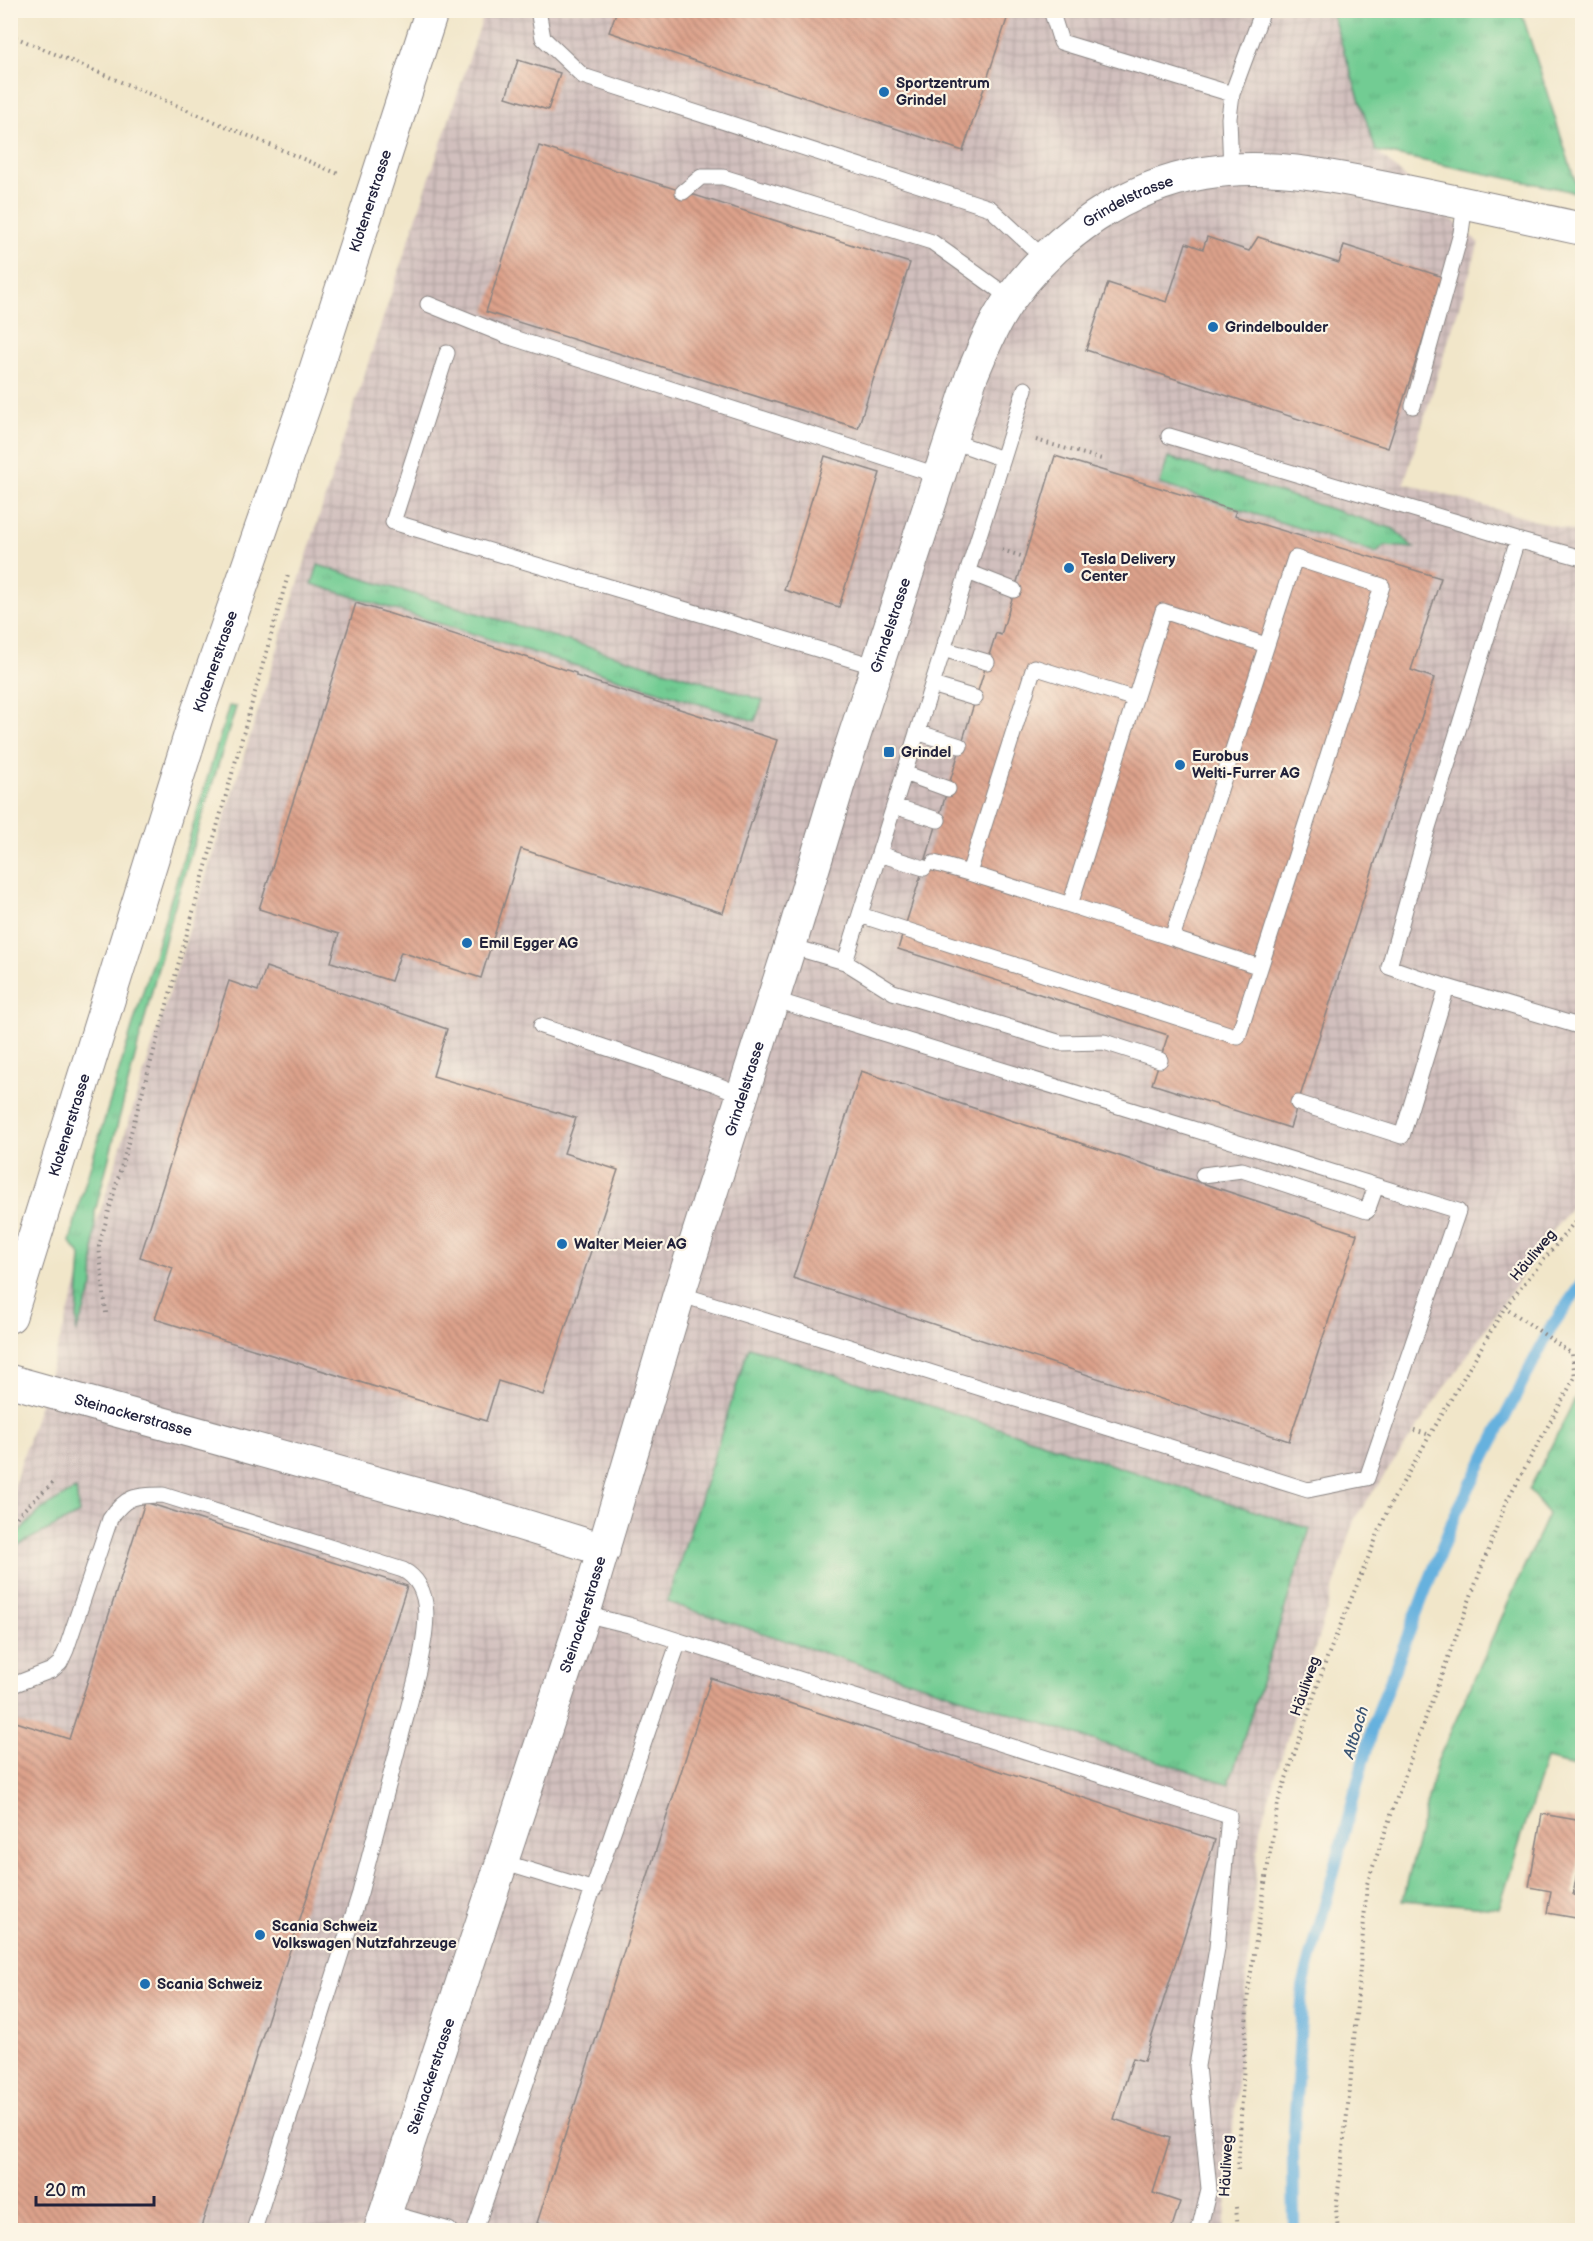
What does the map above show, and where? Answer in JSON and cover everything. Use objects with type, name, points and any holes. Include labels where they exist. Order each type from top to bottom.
[{"type":"main road","name":"Klotenerstrasse","points":[[10,1316],[197,714],[310,388],[432,10]]},
{"type":"street","name":"Grindelstrasse","points":[[604,1550],[679,1294],[790,946],[839,783],[979,357],[1010,298],[1067,236],[1092,218],[1118,202],[1176,179],[1205,172],[1261,169],[1332,175],[1582,229]]},
{"type":"street","name":"Steinackerstrasse","points":[[10,1381],[471,1509],[604,1550],[383,2221]]},
{"type":"lane","points":[[538,10],[543,38],[583,76],[990,208],[1045,259]]},
{"type":"lane","points":[[1051,10],[1061,42],[1233,94]]},
{"type":"lane","points":[[1231,170],[1229,118],[1233,94],[1263,10]]},
{"type":"lane","points":[[683,192],[700,177],[723,177],[932,242],[1010,298]]},
{"type":"lane","points":[[1413,406],[1461,233],[1465,203]]},
{"type":"lane","points":[[428,304],[507,336],[940,476]]},
{"type":"lane","points":[[447,353],[393,522],[877,667]]},
{"type":"lane","points":[[845,962],[1025,389]]},
{"type":"lane","points":[[1169,436],[1582,558]]},
{"type":"lane","points":[[952,441],[1003,459]]},
{"type":"lane","points":[[1517,540],[1428,826],[1389,967],[1447,987],[1582,1027]]},
{"type":"lane","points":[[860,915],[1238,1037],[1383,586],[1295,558],[1172,938]]},
{"type":"lane","points":[[968,572],[1014,590]]},
{"type":"lane","points":[[1070,905],[1163,611],[1266,645]]},
{"type":"lane","points":[[943,649],[987,662]]},
{"type":"lane","points":[[969,873],[1034,667],[1135,699]]},
{"type":"lane","points":[[932,685],[975,698]]},
{"type":"lane","points":[[917,732],[960,746]]},
{"type":"lane","points":[[904,773],[948,789]]},
{"type":"lane","points":[[894,806],[938,820]]},
{"type":"lane","points":[[879,854],[969,873],[1260,967]]},
{"type":"lane","points":[[790,946],[845,962],[893,992],[1061,1043],[1104,1042],[1160,1060]]},
{"type":"lane","points":[[1298,1103],[1402,1136],[1447,987]]},
{"type":"lane","points":[[679,1294],[1308,1490],[1367,1478],[1458,1211],[772,999]]},
{"type":"lane","points":[[541,1026],[715,1084],[741,1095]]},
{"type":"lane","points":[[1203,1175],[1242,1170],[1367,1211],[1376,1186]]},
{"type":"lane","points":[[10,1686],[52,1670],[60,1663],[110,1519],[118,1506],[130,1498],[143,1495],[163,1495],[403,1570],[419,1582],[425,1604],[424,1637],[418,1671],[360,1893],[254,2230]]},
{"type":"lane","points":[[584,1614],[679,1641],[1229,1816],[1217,1948],[1197,2066],[1209,2189],[1198,2230]]},
{"type":"lane","points":[[475,2230],[679,1641]]},
{"type":"lane","points":[[502,1862],[594,1890]]},
{"type":"lane","points":[[383,2221],[449,2230]]},
{"type":"path","points":[[10,35],[375,189]]},
{"type":"path","points":[[1057,446],[1105,460]]},
{"type":"path","points":[[106,1313],[99,1246],[289,570]]},
{"type":"path","name":"Häuliweg","points":[[1238,2176],[1248,1991],[1278,1802],[1327,1658],[1389,1506],[1505,1307],[1582,1213]]},
{"type":"path","points":[[1338,2230],[1336,2209],[1350,2088],[1367,1884],[1414,1749],[1506,1502],[1575,1377],[1572,1354],[1505,1307]]},
{"type":"path","points":[[10,1527],[18,1515],[55,1481]]},
{"type":"path","name":"Häuliweg","points":[[1236,2200],[1238,2230]]},
{"type":"shaded area","points":[[485,11],[1331,11],[1376,151],[1479,243],[1404,483],[1582,534],[1582,1193],[1556,1227],[1355,1518],[1260,1827],[1224,2230],[11,2230],[11,1495],[356,400]]},
{"type":"green space","points":[[1331,11],[1521,11],[1579,193],[1376,151]]},
{"type":"green space","points":[[1168,457],[1394,529],[1414,548],[1384,546],[1377,553],[1160,484]]},
{"type":"green space","points":[[318,565],[763,700],[755,721],[312,584]]},
{"type":"green space","points":[[229,706],[236,707],[170,921],[95,1212],[93,1286],[76,1333],[81,1256],[70,1242],[79,1204]]},
{"type":"green space","points":[[749,1347],[1310,1529],[1229,1784],[667,1602]]},
{"type":"green space","points":[[1582,1385],[1582,1768],[1546,1759],[1499,1908],[1403,1900],[1437,1762],[1548,1514],[1529,1490]]},
{"type":"green space","points":[[76,1489],[79,1514],[12,1548],[11,1540],[42,1509]]},
{"type":"building","name":"Sportzentrum Grindel","points":[[617,10],[1010,10],[963,151],[609,32]]},
{"type":"building","points":[[518,60],[560,73],[548,110],[506,97]]},
{"type":"building","points":[[539,146],[910,263],[858,428],[486,312]]},
{"type":"building","points":[[1207,237],[1249,251],[1258,237],[1339,263],[1344,245],[1443,277],[1388,448],[1086,350],[1108,283],[1167,302],[1186,243],[1203,249]]},
{"type":"building","points":[[825,456],[880,473],[839,607],[784,590]]},
{"type":"building","points":[[1055,456],[1236,511],[1234,516],[1441,578],[1411,670],[1434,678],[1290,1128],[1152,1084],[1168,1035],[898,949],[996,633],[1001,635]]},
{"type":"building","points":[[356,603],[777,740],[723,913],[521,849],[481,978],[401,952],[391,981],[331,962],[339,934],[259,909]]},
{"type":"building","points":[[266,967],[447,1029],[433,1076],[576,1118],[564,1153],[618,1170],[543,1395],[498,1381],[486,1421],[155,1319],[173,1268],[140,1257],[229,981],[258,991]]},
{"type":"building","points":[[861,1071],[1357,1234],[1289,1441],[793,1278]]},
{"type":"building","name":"Scania Schweiz","points":[[145,1502],[407,1586],[200,2230],[10,2229],[10,1720],[69,1739]]},
{"type":"building","points":[[711,1678],[1215,1840],[1144,2061],[1133,2058],[1114,2119],[1170,2138],[1153,2193],[1180,2202],[1171,2230],[560,2230],[537,2223]]},
{"type":"building","points":[[1542,1814],[1582,1821],[1582,1845],[1573,1895],[1582,1897],[1582,1919],[1547,1913],[1551,1891],[1529,1887]]},
{"type":"waterway","name":"Altbach","points":[[1294,2230],[1293,2148],[1303,1987],[1373,1725],[1454,1517],[1550,1329],[1582,1283]]},
{"type":"place","name":"Sportzentrum Grindel","points":[[884,92]]},
{"type":"place","name":"Grindelboulder","points":[[1213,327]]},
{"type":"place","name":"Tesla Delivery Center","points":[[1069,568]]},
{"type":"place","name":"Grindel","points":[[889,752]]},
{"type":"place","name":"Eurobus Welti-Furrer AG","points":[[1180,765]]},
{"type":"place","name":"Emil Egger AG","points":[[467,943]]},
{"type":"place","name":"Walter Meier AG","points":[[562,1244]]},
{"type":"place","name":"Scania Schweiz Volkswagen Nutzfahrzeuge","points":[[260,1935]]},
{"type":"place","name":"Scania Schweiz","points":[[145,1984]]}]
